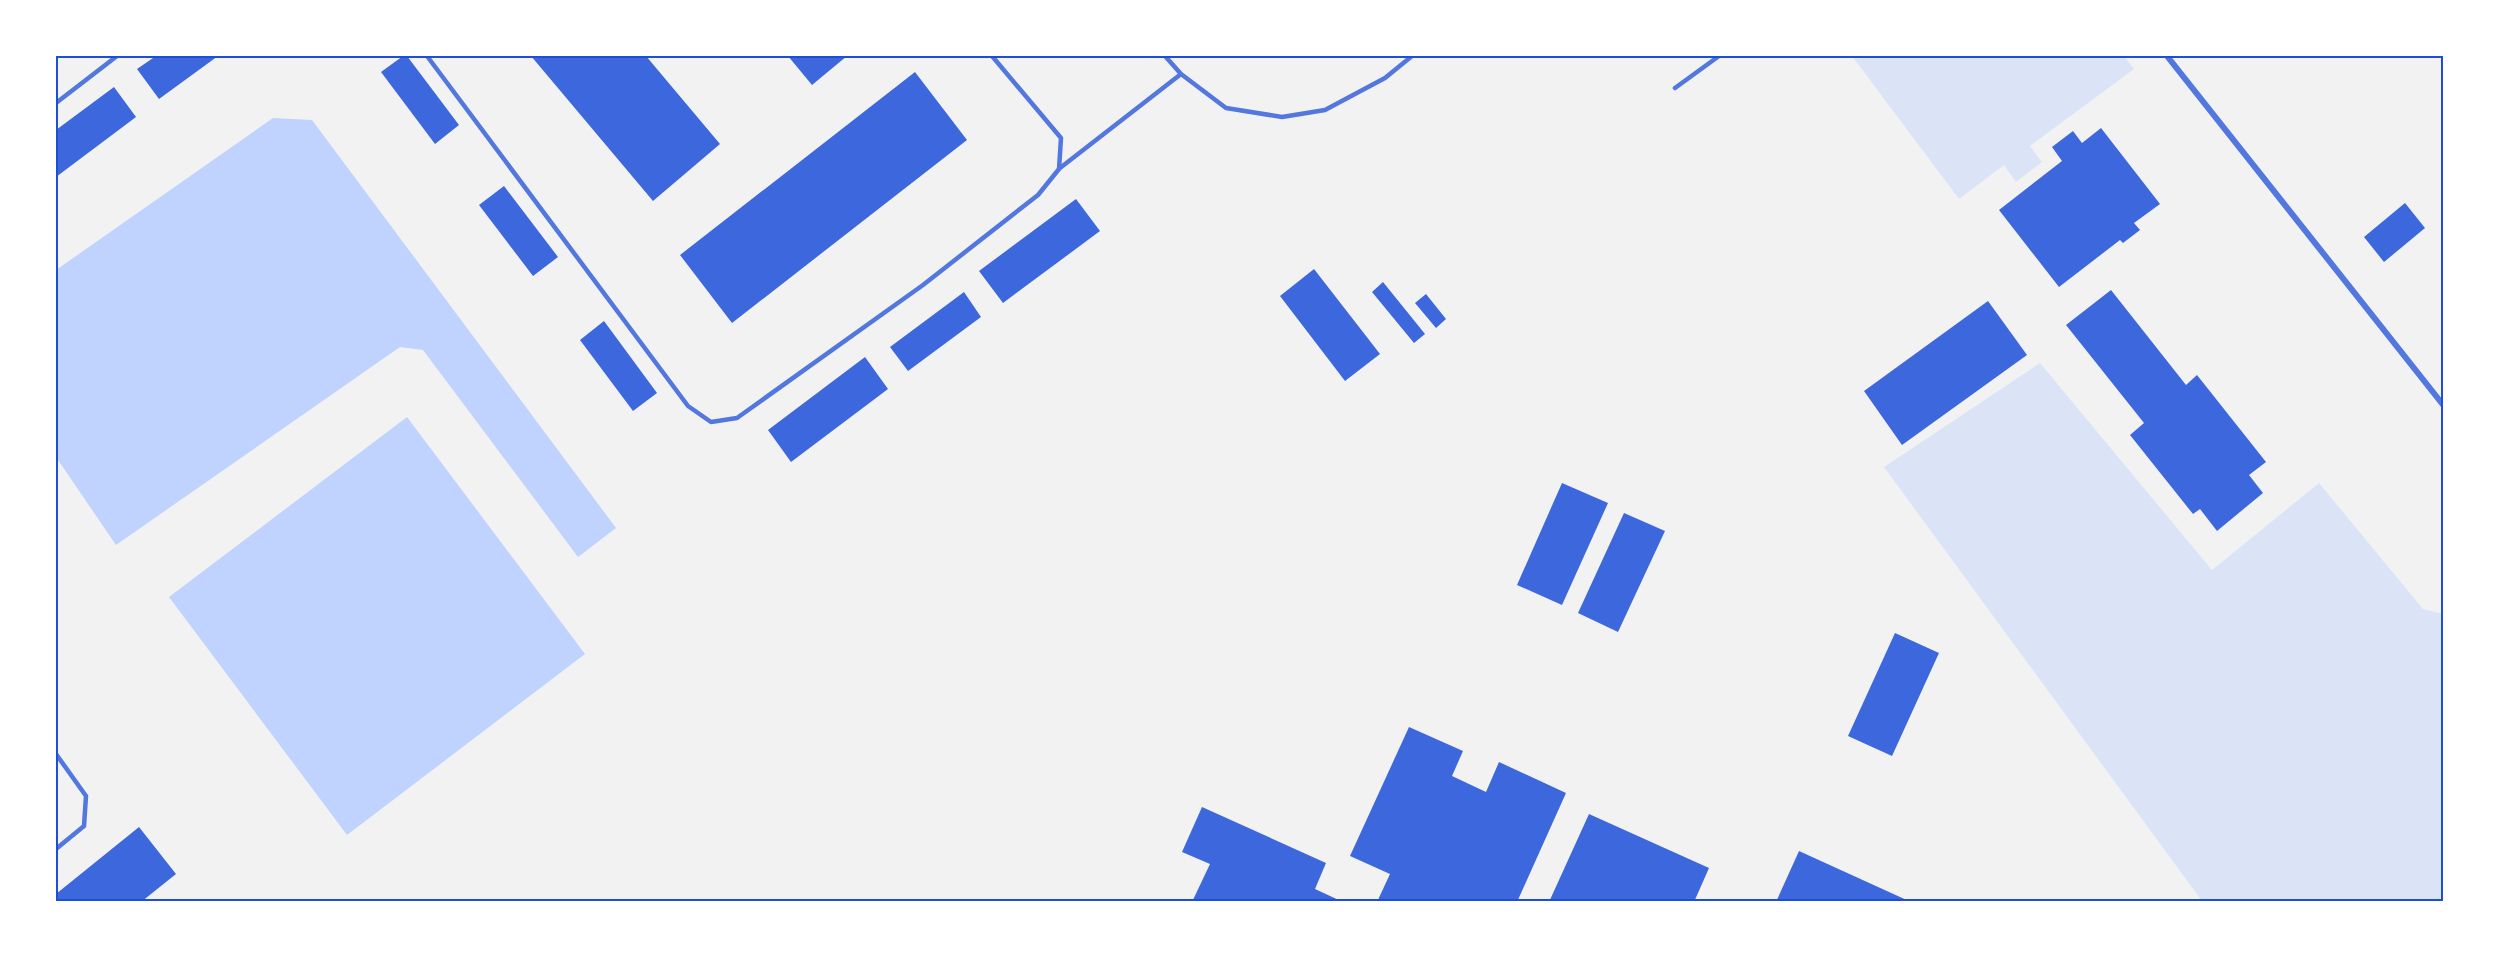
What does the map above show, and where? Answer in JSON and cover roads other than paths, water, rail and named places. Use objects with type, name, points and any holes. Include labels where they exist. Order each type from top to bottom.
[{"type":"street","points":[[2167,56],[2444,406]]},
{"type":"lane","points":[[56,103],[117,56]]},
{"type":"lane","points":[[427,56],[688,406],[711,422],[737,418],[924,285],[1038,195],[1059,169],[1181,74]]},
{"type":"lane","points":[[992,56],[1061,138],[1059,169]]},
{"type":"lane","points":[[1165,56],[1181,74],[1226,108],[1282,117],[1325,110],[1385,78],[1412,56]]},
{"type":"lane","points":[[1675,88],[1719,56]]},
{"type":"lane","points":[[56,754],[86,796],[84,826],[56,849]]},
{"type":"water","points":[[273,118],[312,120],[616,528],[578,557],[423,350],[400,347],[116,545],[56,457],[56,270]]},
{"type":"water","points":[[407,417],[585,654],[347,835],[169,597]]}]
